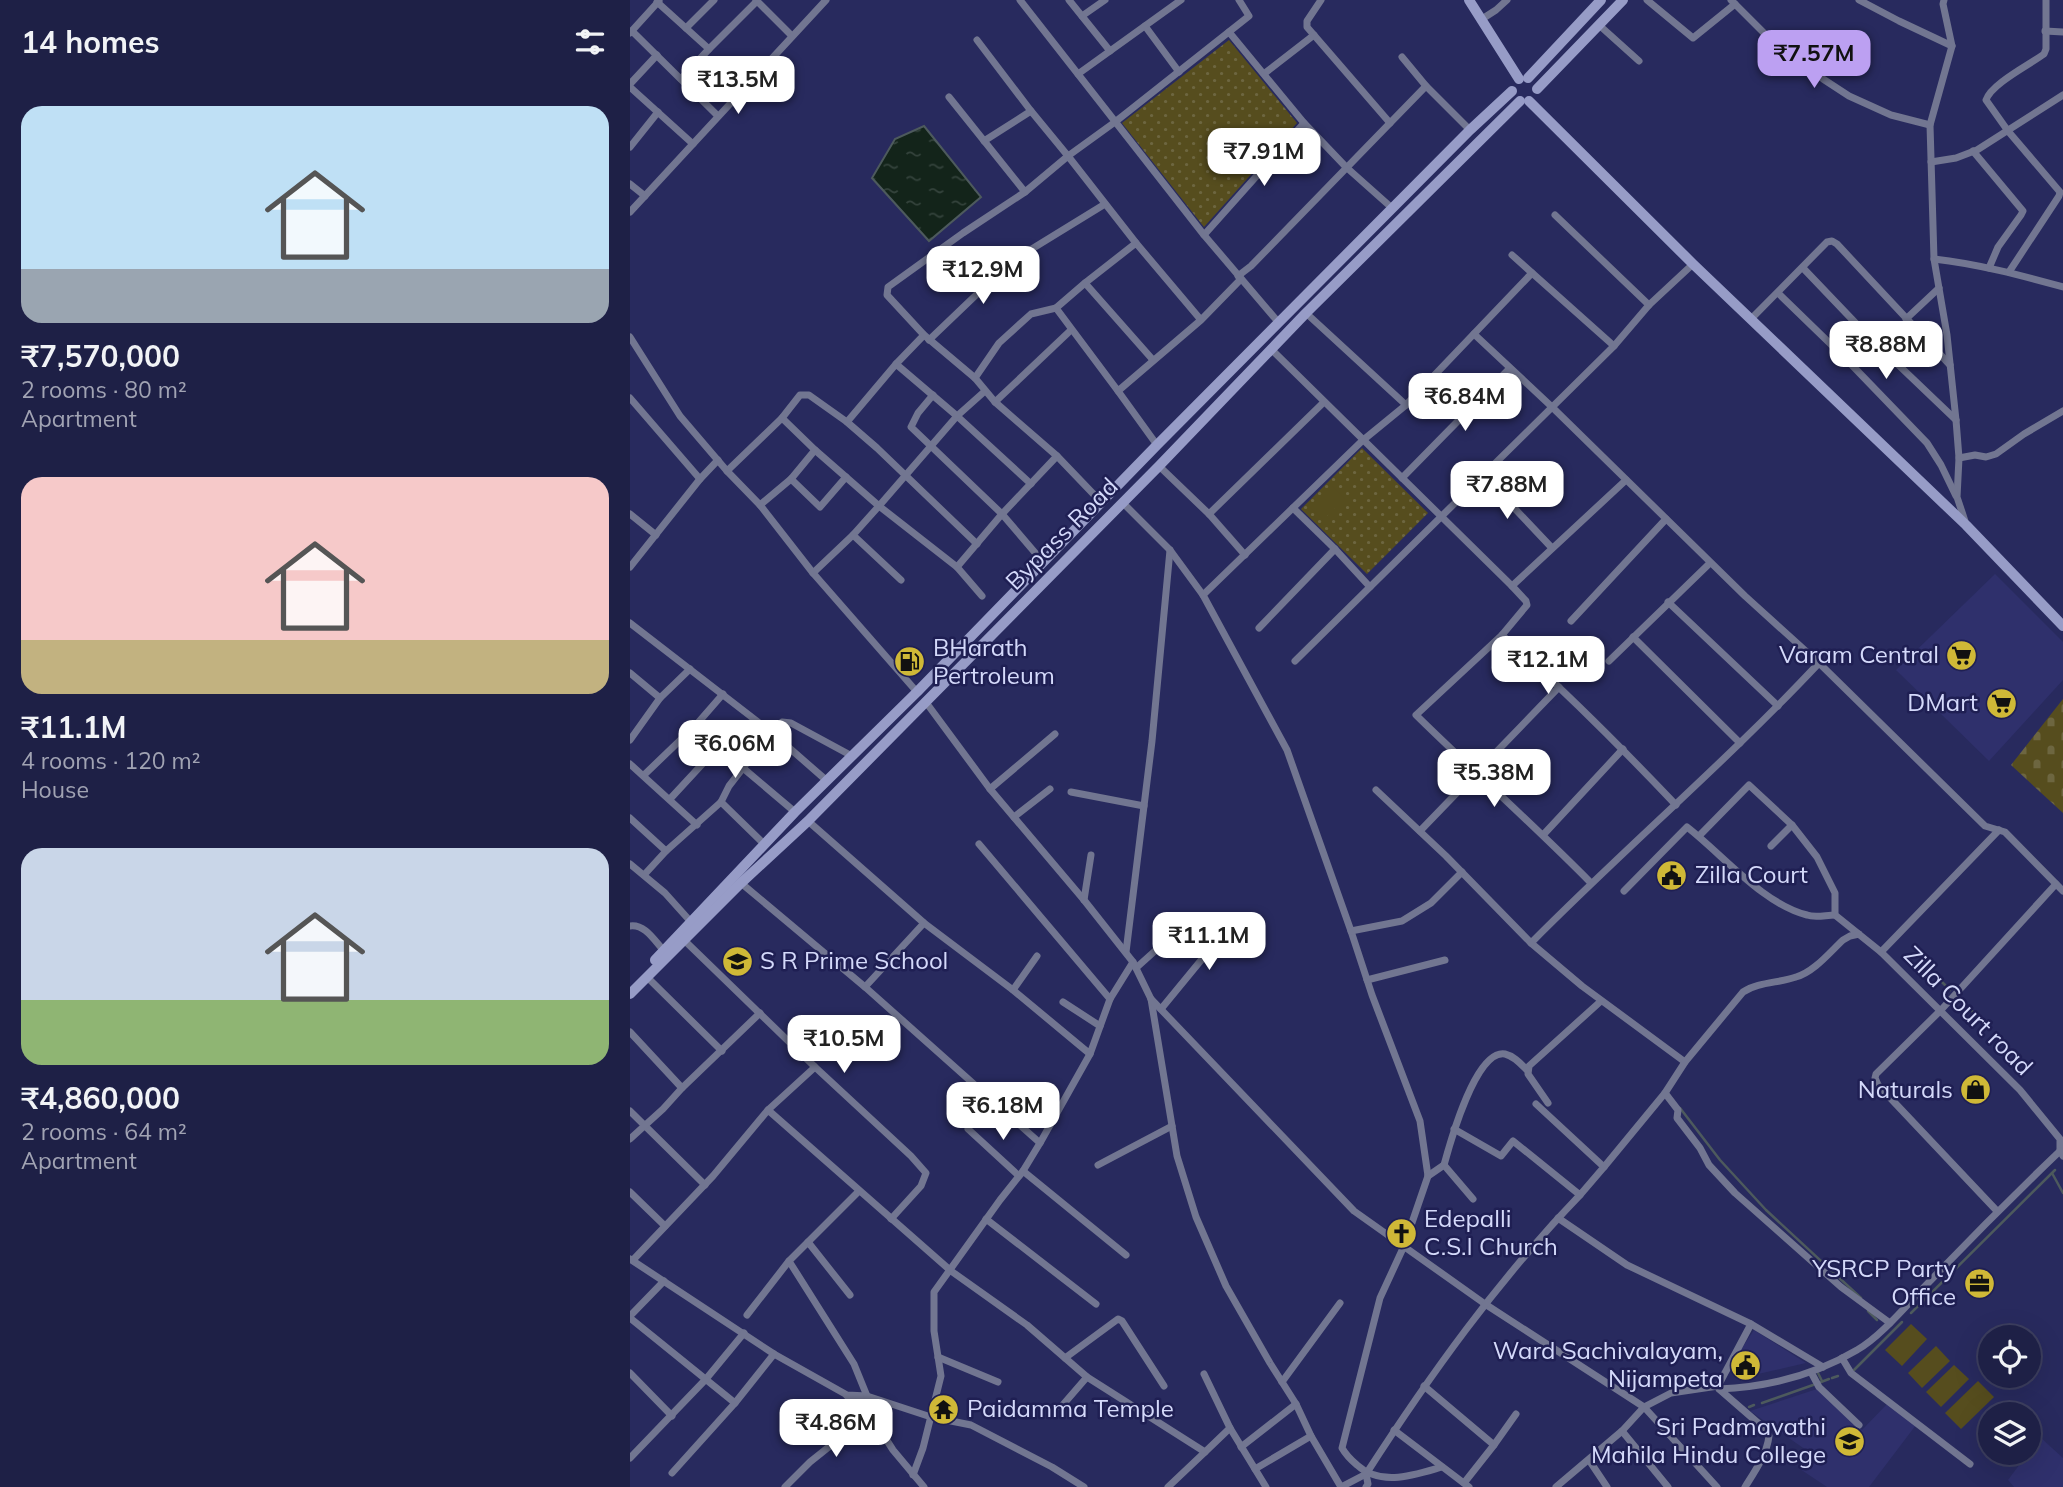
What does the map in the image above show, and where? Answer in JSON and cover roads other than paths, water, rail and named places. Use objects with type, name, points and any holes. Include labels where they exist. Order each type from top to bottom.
[{"type":"main road","points":[[1469,0],[1524,78],[1534,82],[1537,89]]},
{"type":"main road","points":[[1601,0],[1524,78],[1514,84],[1512,91],[1515,97],[1525,101],[1966,525],[2062,624]]},
{"type":"main road","points":[[1525,101],[1535,96],[1537,89],[1623,0]]},
{"type":"main road","name":"Bypass Road","points":[[630,984],[826,780],[917,692],[1392,208],[1512,91]]},
{"type":"main road","name":"Bypass Road","points":[[630,994],[741,883],[808,821],[1123,503],[1306,313],[1525,101]]},
{"type":"street","points":[[685,28],[714,0]]},
{"type":"street","points":[[681,79],[756,0],[792,36]]},
{"type":"street","points":[[1020,0],[1204,235],[1279,323]]},
{"type":"street","points":[[1069,0],[1110,51]]},
{"type":"street","points":[[1082,16],[1105,0]]},
{"type":"street","points":[[1102,503],[1057,456],[995,402],[975,378],[927,337],[893,303],[887,295],[888,287],[1025,192],[1250,16],[1239,0]]},
{"type":"street","points":[[1321,0],[1307,21],[1307,27],[1390,123]]},
{"type":"street","points":[[1482,19],[1507,0]]},
{"type":"street","points":[[1647,0],[1693,38],[1733,2],[1774,43],[1849,96],[1891,115],[1930,125]]},
{"type":"street","points":[[1859,0],[1952,46]]},
{"type":"street","points":[[2009,272],[2060,192],[2008,131],[1986,100],[1987,95],[2044,54],[2046,0]]},
{"type":"street","points":[[709,49],[658,1],[631,32],[718,116]]},
{"type":"street","points":[[630,212],[822,1]]},
{"type":"street","points":[[1942,1],[1952,46],[1930,125],[1931,162],[1934,259],[1951,366],[1959,458],[1957,496]]},
{"type":"street","points":[[1078,74],[1175,2]]},
{"type":"street","points":[[1599,25],[1639,61]]},
{"type":"street","points":[[1145,26],[1179,72]]},
{"type":"street","points":[[2045,31],[2063,32]]},
{"type":"street","points":[[1229,32],[1304,123],[1346,167],[1392,208]]},
{"type":"street","points":[[1265,73],[1314,35]]},
{"type":"street","points":[[977,40],[1136,243],[1201,320]]},
{"type":"street","points":[[657,55],[630,85],[693,144]]},
{"type":"street","points":[[1402,57],[1426,86],[1470,130]]},
{"type":"street","points":[[1118,391],[1201,320],[1426,86]]},
{"type":"street","points":[[1931,162],[1956,158],[1973,151],[2063,95]]},
{"type":"street","points":[[949,97],[1025,192]]},
{"type":"street","points":[[984,141],[1031,111]]},
{"type":"street","points":[[630,148],[658,112]]},
{"type":"street","points":[[1204,235],[1304,123]]},
{"type":"street","points":[[1973,151],[2022,211],[1998,247],[1989,268]]},
{"type":"street","points":[[630,184],[645,196]]},
{"type":"street","points":[[846,422],[897,364],[998,274],[1023,255],[1105,204]]},
{"type":"street","points":[[1555,215],[1649,305]]},
{"type":"street","points":[[1751,319],[1827,242],[1832,241],[1951,366]]},
{"type":"street","points":[[975,378],[999,343],[1031,314],[1056,308],[1136,243]]},
{"type":"street","points":[[1512,255],[1614,346]]},
{"type":"street","points":[[1934,259],[2009,272],[2063,288]]},
{"type":"street","points":[[1295,661],[1614,346],[1649,305],[1693,264]]},
{"type":"street","points":[[1803,268],[1867,335],[1956,421]]},
{"type":"street","points":[[1203,595],[1362,441],[1406,405],[1532,273]]},
{"type":"street","points":[[1085,283],[1153,360]]},
{"type":"street","points":[[1906,319],[1939,288]]},
{"type":"street","points":[[1778,293],[1933,450],[1957,496],[1966,525]]},
{"type":"street","points":[[1056,308],[1157,445]]},
{"type":"street","points":[[1306,313],[1406,405]]},
{"type":"street","points":[[995,402],[1071,330]]},
{"type":"street","points":[[1474,334],[1985,826],[2005,832],[2063,891]]},
{"type":"street","points":[[1845,358],[1867,335]]},
{"type":"street","points":[[630,337],[713,465],[727,471],[760,505],[813,573],[917,692]]},
{"type":"street","points":[[1271,349],[1526,601],[1527,605],[1502,635],[1416,715],[1476,774],[1544,834],[1591,883]]},
{"type":"street","points":[[897,364],[1031,484]]},
{"type":"street","points":[[1402,478],[1509,369]]},
{"type":"street","points":[[813,573],[853,535],[957,416],[985,391]]},
{"type":"street","points":[[727,471],[782,418],[800,395],[809,395],[846,422],[977,544]]},
{"type":"street","points":[[933,395],[918,413],[911,427],[1002,514],[1042,562]]},
{"type":"street","points":[[630,398],[700,479]]},
{"type":"street","points":[[1209,514],[1324,402]]},
{"type":"street","points":[[1959,458],[1996,454],[2063,411]]},
{"type":"street","points":[[782,418],[879,506],[957,567],[982,596]]},
{"type":"street","points":[[760,505],[791,479],[815,450]]},
{"type":"street","points":[[957,567],[1057,456]]},
{"type":"street","points":[[630,568],[713,465]]},
{"type":"street","points":[[1159,466],[1209,514],[1245,555]]},
{"type":"street","points":[[1483,475],[1552,548]]},
{"type":"street","points":[[791,479],[820,507],[846,477]]},
{"type":"street","points":[[1512,586],[1626,480]]},
{"type":"street","points":[[1123,503],[1170,550],[1203,595],[1287,750],[1367,981],[1420,1121],[1428,1176],[1404,1246],[1380,1298],[1342,1448],[1366,1474],[1394,1479],[1442,1467]]},
{"type":"street","points":[[1293,508],[1370,587]]},
{"type":"street","points":[[630,514],[656,535]]},
{"type":"street","points":[[1571,621],[1666,519]]},
{"type":"street","points":[[853,535],[901,580]]},
{"type":"street","points":[[1258,628],[1335,549]]},
{"type":"street","points":[[1126,952],[1170,550]]},
{"type":"street","points":[[1609,660],[1710,563]]},
{"type":"street","points":[[1668,602],[1778,706]]},
{"type":"street","points":[[630,622],[771,732],[826,780]]},
{"type":"street","points":[[1502,635],[1623,749],[1676,805]]},
{"type":"street","points":[[1633,637],[1740,743]]},
{"type":"street","points":[[1531,943],[1778,706],[1818,663]]},
{"type":"street","points":[[630,740],[660,698],[690,669]]},
{"type":"street","points":[[630,674],[660,698]]},
{"type":"street","points":[[1420,831],[1559,687]]},
{"type":"street","points":[[644,775],[696,725],[723,694]]},
{"type":"street","points":[[925,701],[990,789],[1084,900],[1134,965],[1150,999],[1177,1156],[1201,1228],[1226,1286],[1296,1404],[1341,1487],[1366,1474],[1424,1386],[1485,1304],[1604,1167],[1743,992],[1751,987],[1805,974],[1843,940],[1858,934]]},
{"type":"street","points":[[644,875],[666,851],[721,802],[729,786],[782,722],[791,723],[852,756]]},
{"type":"street","points":[[696,725],[795,812]]},
{"type":"street","points":[[990,789],[1055,734]]},
{"type":"street","points":[[670,799],[719,746]]},
{"type":"street","points":[[1544,834],[1623,749]]},
{"type":"street","points":[[630,764],[697,825]]},
{"type":"street","points":[[1624,891],[1688,827],[1783,906],[1810,916],[1835,915],[1835,892],[1817,857],[1792,825],[1749,785],[1699,836]]},
{"type":"street","points":[[1014,817],[1050,789]]},
{"type":"street","points":[[1376,790],[1531,943],[1601,1001],[1685,1062]]},
{"type":"street","points":[[1071,792],[1144,806]]},
{"type":"street","points":[[721,802],[764,844]]},
{"type":"street","points":[[630,818],[666,851]]},
{"type":"street","points":[[808,821],[924,923],[1013,990],[1090,1054]]},
{"type":"street","points":[[1771,846],[1792,825]]},
{"type":"street","points":[[1881,952],[1999,830]]},
{"type":"street","points":[[979,844],[1110,999]]},
{"type":"street","points":[[1084,900],[1091,855]]},
{"type":"street","points":[[630,864],[665,894],[691,922]]},
{"type":"street","points":[[1351,931],[1402,921],[1431,902],[1462,872]]},
{"type":"street","points":[[741,883],[865,987],[1040,1143]]},
{"type":"street","points":[[1997,1211],[1875,1082],[1876,1074],[1941,1010],[2056,884]]},
{"type":"street","name":"Zilla Court road","points":[[1835,915],[1881,952],[2020,1090],[2062,1138],[2062,1154]]},
{"type":"street","points":[[1161,1009],[1239,919]]},
{"type":"street","points":[[865,987],[924,923]]},
{"type":"street","points":[[630,926],[638,925],[643,928],[664,951]]},
{"type":"street","points":[[913,1475],[923,1448],[941,1376],[934,1331],[934,1292],[1040,1143],[1090,1054],[1110,999],[1134,965],[1176,932]]},
{"type":"street","points":[[685,941],[926,1173],[921,1186],[891,1219]]},
{"type":"street","points":[[1013,990],[1037,956]]},
{"type":"street","points":[[1367,981],[1445,960]]},
{"type":"street","points":[[647,977],[722,1051]]},
{"type":"street","points":[[1150,999],[1354,1211],[1485,1304],[1644,1406],[1717,1487]]},
{"type":"street","points":[[1527,1070],[1528,1066],[1601,1001]]},
{"type":"street","points":[[1063,1002],[1100,1026]]},
{"type":"street","points":[[630,1139],[760,1013]]},
{"type":"street","points":[[630,1032],[682,1088]]},
{"type":"street","points":[[1428,1176],[1444,1166],[1454,1129],[1480,1071],[1492,1056],[1503,1054],[1515,1058],[1527,1070],[1548,1103]]},
{"type":"street","points":[[815,1067],[768,1110],[705,1185],[632,1259],[774,1354],[846,1395],[870,1414],[893,1450],[924,1487]]},
{"type":"street","points":[[1665,1093],[1678,1110],[1676,1118],[1700,1148],[1709,1165],[1735,1193],[1841,1287],[1889,1323]]},
{"type":"street","points":[[1536,1104],[1604,1167]]},
{"type":"street","points":[[768,1110],[951,1271],[1027,1325],[1087,1377],[1205,1452]]},
{"type":"street","points":[[630,1111],[705,1185]]},
{"type":"street","points":[[1098,1165],[1172,1126]]},
{"type":"street","points":[[968,1129],[1126,1255]]},
{"type":"street","points":[[1454,1129],[1501,1156],[1513,1141],[1580,1195]]},
{"type":"street","points":[[1556,1487],[1622,1431],[1644,1406],[1671,1393],[1749,1388],[1773,1383],[1811,1372],[1860,1349],[1889,1323],[1997,1211],[2062,1154]]},
{"type":"street","points":[[1444,1166],[1473,1199]]},
{"type":"street","points":[[747,1315],[789,1261],[859,1191]]},
{"type":"street","points":[[630,1192],[665,1226]]},
{"type":"street","points":[[1558,1218],[1627,1265],[1751,1324],[1823,1367]]},
{"type":"street","points":[[986,1219],[1096,1304]]},
{"type":"street","points":[[808,1242],[850,1295]]},
{"type":"street","points":[[789,1261],[854,1364],[867,1396]]},
{"type":"street","points":[[664,1280],[630,1317],[736,1403]]},
{"type":"street","points":[[1282,1382],[1340,1303]]},
{"type":"street","points":[[1065,1358],[1118,1319],[1122,1321],[1164,1386]]},
{"type":"street","points":[[1719,1388],[1751,1324]]},
{"type":"street","points":[[630,1458],[706,1379],[744,1333]]},
{"type":"street","points":[[672,1473],[736,1403],[774,1354]]},
{"type":"street","points":[[938,1357],[998,1381]]},
{"type":"street","points":[[1842,1359],[1851,1373],[1970,1464]]},
{"type":"street","points":[[1811,1372],[1819,1387],[1859,1425]]},
{"type":"street","points":[[630,1373],[672,1416]]},
{"type":"street","points":[[1204,1374],[1230,1428],[1266,1487]]},
{"type":"street","points":[[1060,1407],[1087,1377]]},
{"type":"street","points":[[1424,1386],[1494,1446]]},
{"type":"street","points":[[1719,1388],[1765,1429],[1769,1436],[1758,1466],[1745,1487]]},
{"type":"street","points":[[846,1395],[867,1396],[931,1417],[971,1425],[1052,1467],[1084,1487]]},
{"type":"street","points":[[1241,1447],[1296,1404]]},
{"type":"street","points":[[785,1487],[810,1462],[870,1414]]},
{"type":"street","points":[[1394,1430],[1467,1485],[1516,1414]]},
{"type":"street","points":[[1168,1487],[1230,1428]]},
{"type":"street","points":[[1622,1431],[1668,1487]]},
{"type":"street","points":[[1255,1469],[1311,1436]]},
{"type":"street","points":[[1588,1461],[1607,1487]]},
{"type":"street","points":[[1366,1474],[1368,1486]]},
{"type":"water","points":[[924,126],[981,197],[929,241],[872,178],[895,139]]},
{"type":"waterway","points":[[1920,960],[1950,990]]},
{"type":"waterway","points":[[1972,1011],[1975,1014]]},
{"type":"waterway","points":[[1680,1108],[1720,1160],[1766,1210],[1861,1298]]},
{"type":"waterway","points":[[1911,1313],[2055,1170]]},
{"type":"waterway","points":[[2052,1173],[2063,1193]]},
{"type":"waterway","points":[[1868,1311],[1877,1320]]},
{"type":"waterway","points":[[1854,1370],[1902,1322]]},
{"type":"waterway","points":[[1818,1373],[1822,1381]]},
{"type":"waterway","points":[[1832,1378],[1838,1376]]},
{"type":"waterway","points":[[1821,1382],[1829,1379]]},
{"type":"waterway","points":[[1762,1403],[1813,1385]]},
{"type":"waterway","points":[[1749,1407],[1754,1405]]},
{"type":"place","name":"Varam Central","points":[[1962,655]]},
{"type":"place","name":"BHarath Pertroleum","points":[[910,662]]},
{"type":"place","name":"DMart","points":[[2001,703]]},
{"type":"place","name":"Zilla Court","points":[[1672,875]]},
{"type":"place","name":"S R Prime School","points":[[737,961]]},
{"type":"place","name":"Naturals","points":[[1976,1090]]},
{"type":"place","name":"Edepalli C.S.I Church","points":[[1401,1233]]},
{"type":"place","name":"YSRCP Party Office","points":[[1979,1283]]},
{"type":"place","name":"Ward Sachivalayam, Nijampeta","points":[[1746,1365]]},
{"type":"place","name":"Paidamma Temple","points":[[944,1409]]},
{"type":"place","name":"Sri Padmavathi Mahila Hindu College","points":[[1849,1441]]}]
